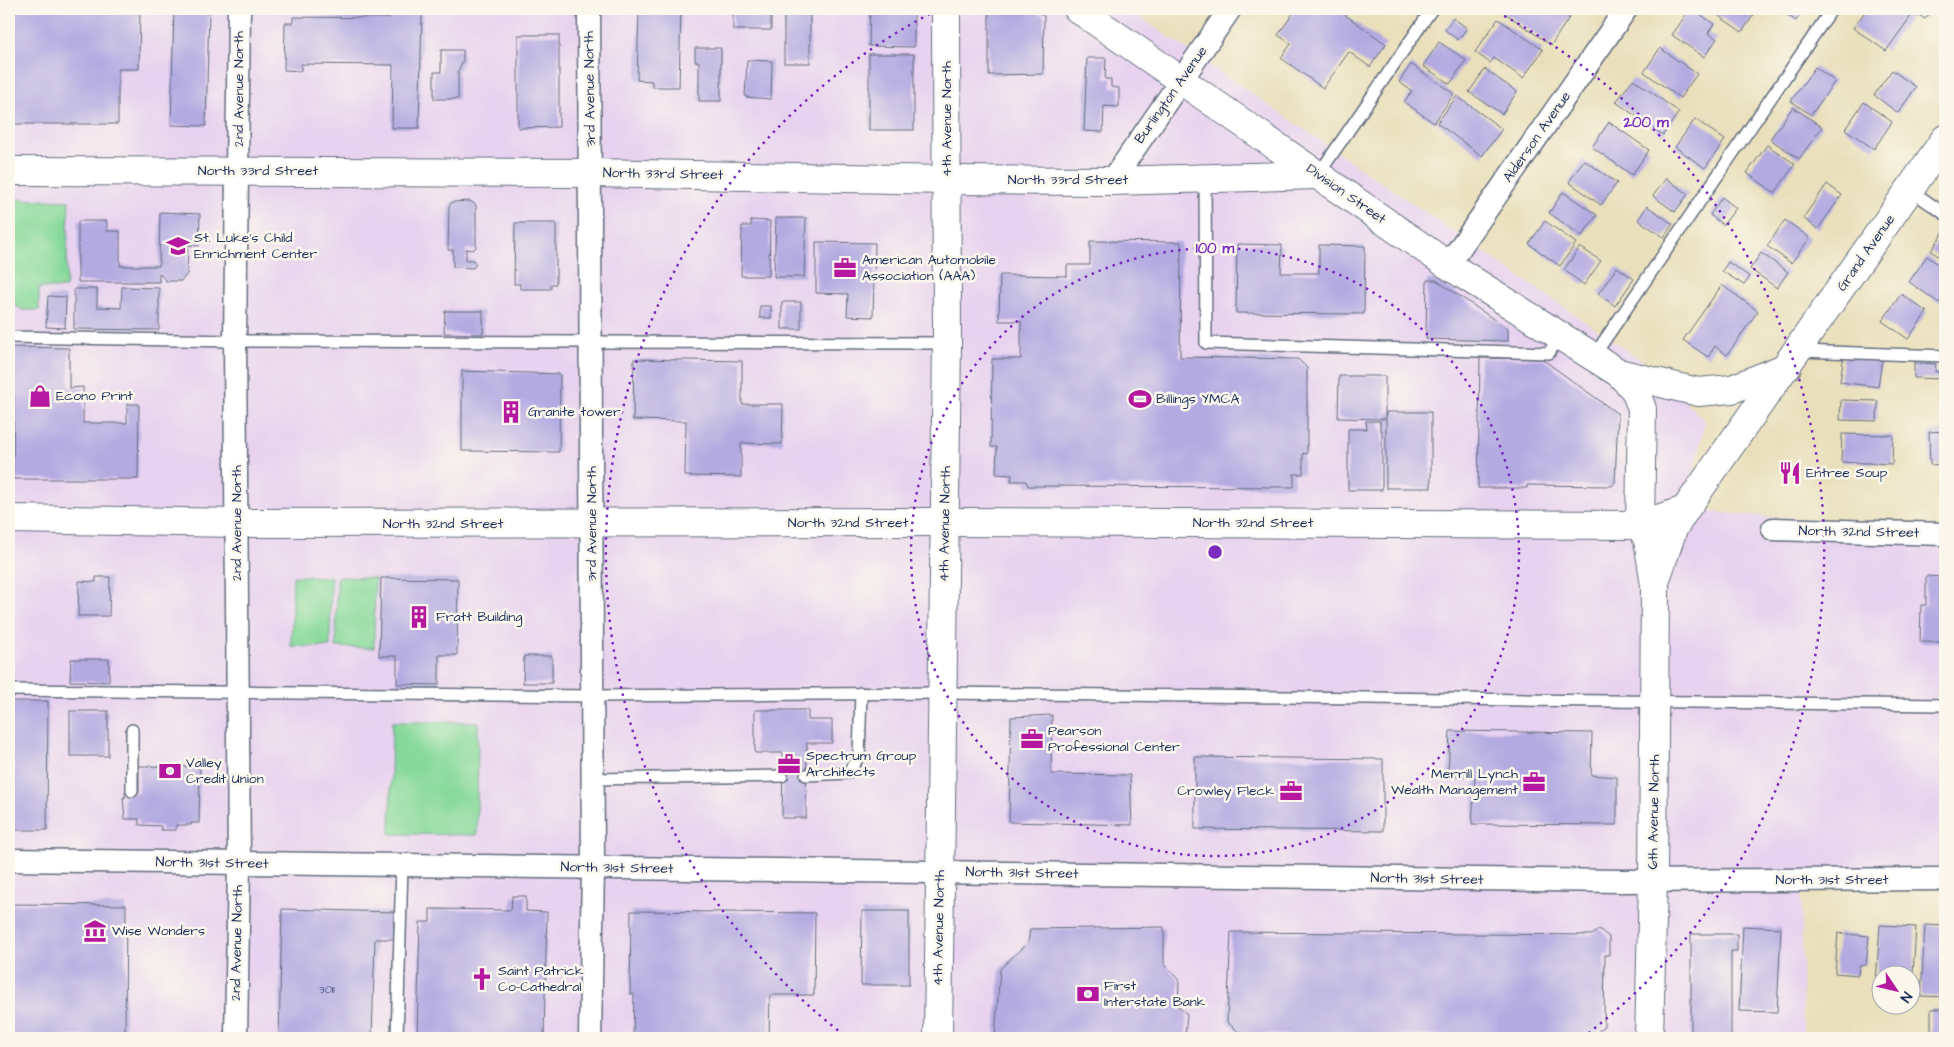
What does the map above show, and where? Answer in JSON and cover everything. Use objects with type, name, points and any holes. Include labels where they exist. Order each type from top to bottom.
[{"type":"main road","name":"4th Avenue North","points":[[938,1038],[944,693],[947,343],[946,9]]},
{"type":"main road","name":"Division Street","points":[[1078,9],[1448,265],[1619,374]]},
{"type":"main road","name":"Grand Avenue","points":[[1793,359],[1910,190],[1943,147]]},
{"type":"main road","name":"North 33rd Street","points":[[9,171],[591,173],[947,180],[1112,181],[1318,175]]},
{"type":"main road","points":[[1619,374],[1698,392],[1732,389],[1793,359]]},
{"type":"main road","name":"6th Avenue North","points":[[1655,585],[1673,529],[1793,359]]},
{"type":"main road","name":"6th Avenue North","points":[[1619,374],[1635,390],[1642,409],[1640,525],[1648,540],[1655,585],[1653,881],[1648,1038]]},
{"type":"main road","name":"North 32nd Street","points":[[9,519],[237,523],[592,524],[944,522],[1640,525],[1685,510]]},
{"type":"street","name":"2nd Avenue North","points":[[236,1038],[239,863],[235,341],[239,9]]},
{"type":"street","name":"3rd Avenue North","points":[[589,9],[594,868],[590,1038]]},
{"type":"street","name":"Burlington Avenue","points":[[1112,181],[1230,9]]},
{"type":"street","name":"Alderson Avenue","points":[[1448,265],[1626,9]]},
{"type":"street","name":"North 32nd Street","points":[[1773,530],[1945,534]]},
{"type":"street","name":"North 31st Street","points":[[9,860],[1653,881],[1945,879]]},
{"type":"lane","points":[[1318,175],[1432,9]]},
{"type":"lane","points":[[1593,357],[1832,9]]},
{"type":"lane","points":[[1206,178],[1206,342],[1549,352],[1559,336]]},
{"type":"lane","points":[[1910,190],[1945,214]]},
{"type":"lane","points":[[9,337],[235,341],[592,340],[947,343]]},
{"type":"lane","points":[[1793,359],[1945,356]]},
{"type":"lane","points":[[9,690],[593,696],[944,693],[1945,705]]},
{"type":"lane","points":[[806,775],[848,773],[859,756],[861,693]]},
{"type":"lane","points":[[132,730],[132,791]]},
{"type":"lane","points":[[593,779],[782,776]]},
{"type":"lane","points":[[396,1038],[402,865]]},
{"type":"shaded area","points":[[9,9],[1128,9],[1641,360],[1705,421],[1686,510],[1945,531],[1945,879],[1801,880],[1803,1038],[9,1038]]},
{"type":"green space","points":[[9,199],[69,201],[66,288],[39,288],[39,310],[23,310],[9,302]]},
{"type":"green space","points":[[293,576],[331,577],[330,647],[291,646]]},
{"type":"green space","points":[[337,577],[375,578],[374,648],[336,647]]},
{"type":"green space","points":[[392,722],[478,722],[477,835],[390,834]]},
{"type":"building","points":[[9,9],[140,9],[139,69],[118,69],[118,124],[9,124]]},
{"type":"building","points":[[174,9],[209,9],[206,126],[171,125]]},
{"type":"building","points":[[639,9],[681,9],[679,87],[652,87],[652,81],[637,80]]},
{"type":"building","points":[[733,9],[771,9],[771,30],[733,30]]},
{"type":"building","points":[[784,9],[810,9],[810,63],[784,63]]},
{"type":"building","points":[[870,9],[914,9],[914,47],[869,46]]},
{"type":"building","points":[[989,9],[1032,9],[1044,16],[1043,74],[989,75]]},
{"type":"building","points":[[1296,9],[1337,9],[1386,44],[1370,67],[1349,52],[1323,88],[1281,58],[1291,44],[1278,35]]},
{"type":"building","points":[[1499,9],[1568,9],[1573,12],[1551,45]]},
{"type":"building","points":[[1690,9],[1693,9],[1714,24],[1708,33],[1717,39],[1704,57],[1672,35]]},
{"type":"building","points":[[1709,9],[1755,9],[1757,10],[1742,32]]},
{"type":"building","points":[[1779,9],[1804,9],[1796,21]]},
{"type":"building","points":[[1867,9],[1933,9],[1925,19],[1914,12],[1886,51],[1853,28]]},
{"type":"building","points":[[389,13],[422,14],[419,128],[392,128],[393,65],[301,64],[301,71],[284,70],[285,23],[293,23],[293,17],[389,18]]},
{"type":"building","points":[[1453,18],[1467,28],[1458,40],[1445,30]]},
{"type":"building","points":[[1498,19],[1543,50],[1523,78],[1494,58],[1490,63],[1475,52]]},
{"type":"building","points":[[518,35],[559,35],[559,127],[518,128]]},
{"type":"building","points":[[1439,42],[1466,60],[1450,84],[1423,66]]},
{"type":"building","points":[[695,48],[721,48],[721,101],[699,101],[699,62],[695,61]]},
{"type":"building","points":[[1660,48],[1697,74],[1680,98],[1644,72]]},
{"type":"building","points":[[441,50],[463,50],[463,60],[458,71],[458,99],[434,99],[434,72],[441,72]]},
{"type":"building","points":[[869,54],[914,54],[914,130],[869,130]]},
{"type":"building","points":[[1087,58],[1106,58],[1105,79],[1111,79],[1111,87],[1119,88],[1119,107],[1104,106],[1103,132],[1084,131]]},
{"type":"building","points":[[747,60],[772,61],[771,99],[745,97]]},
{"type":"building","points":[[1411,64],[1454,94],[1434,123],[1404,102],[1412,91],[1399,82]]},
{"type":"building","points":[[1815,67],[1835,81],[1811,115],[1791,101]]},
{"type":"building","points":[[1485,69],[1517,92],[1502,114],[1469,92]]},
{"type":"building","points":[[1892,70],[1916,87],[1898,113],[1874,95]]},
{"type":"building","points":[[1633,79],[1679,112],[1663,135],[1616,102]]},
{"type":"building","points":[[1457,96],[1502,129],[1482,156],[1437,123]]},
{"type":"building","points":[[1864,102],[1892,122],[1874,149],[1845,129]]},
{"type":"building","points":[[1793,107],[1822,127],[1799,159],[1770,139]]},
{"type":"building","points":[[1695,119],[1725,140],[1705,168],[1675,147]]},
{"type":"building","points":[[1609,122],[1649,150],[1632,175],[1592,147]]},
{"type":"building","points":[[1767,145],[1795,164],[1775,193],[1747,173]]},
{"type":"building","points":[[1584,160],[1617,183],[1601,205],[1569,182]]},
{"type":"building","points":[[1666,178],[1688,194],[1675,212],[1653,196]]},
{"type":"building","points":[[1827,184],[1842,195],[1818,229],[1803,218]]},
{"type":"building","points":[[1563,192],[1597,215],[1582,236],[1549,213]]},
{"type":"building","points":[[1722,197],[1736,208],[1723,225],[1710,215]]},
{"type":"building","points":[[470,201],[476,205],[476,247],[473,250],[466,249],[466,260],[473,260],[476,264],[473,268],[453,267],[453,250],[448,250],[449,206],[452,202]]},
{"type":"building","points":[[1647,206],[1673,224],[1664,237],[1638,220]]},
{"type":"building","points":[[160,212],[200,214],[199,246],[188,245],[187,274],[181,281],[166,281],[159,273],[159,282],[78,282],[78,221],[107,221],[107,231],[120,231],[120,266],[159,266]]},
{"type":"building","points":[[776,218],[806,218],[804,277],[774,277]]},
{"type":"building","points":[[751,220],[770,221],[769,276],[741,276],[742,226],[751,226]]},
{"type":"building","points":[[1785,220],[1810,238],[1791,263],[1767,246]]},
{"type":"building","points":[[1545,221],[1576,243],[1560,266],[1529,244]]},
{"type":"building","points":[[515,223],[556,223],[556,284],[551,284],[551,289],[520,289],[520,284],[514,284]]},
{"type":"building","points":[[1945,230],[1945,261],[1931,251]]},
{"type":"building","points":[[1090,241],[1181,242],[1180,357],[1298,359],[1307,368],[1307,454],[1303,453],[1303,474],[1294,474],[1294,487],[1028,486],[1026,481],[1011,481],[1012,475],[996,474],[997,447],[991,447],[992,359],[1021,359],[1021,321],[999,321],[1000,275],[1067,276],[1067,265],[1090,265]]},
{"type":"building","name":"American Automobile Association (AAA)","points":[[816,242],[875,243],[873,317],[847,316],[848,294],[816,293]]},
{"type":"building","points":[[1237,244],[1282,245],[1281,273],[1319,273],[1319,245],[1365,246],[1364,314],[1236,313]]},
{"type":"building","points":[[1580,247],[1601,261],[1584,285],[1564,270]]},
{"type":"building","points":[[1761,253],[1788,272],[1777,288],[1750,269]]},
{"type":"building","points":[[1927,256],[1945,269],[1945,294],[1939,303],[1909,282]]},
{"type":"building","points":[[1728,262],[1750,277],[1744,285],[1722,271]]},
{"type":"building","points":[[1617,267],[1634,279],[1615,306],[1598,294]]},
{"type":"building","points":[[1427,280],[1436,280],[1508,329],[1508,341],[1426,339]]},
{"type":"building","points":[[1722,285],[1758,311],[1727,355],[1715,346],[1708,357],[1683,340]]},
{"type":"building","points":[[122,287],[159,288],[159,330],[74,329],[74,289],[97,289],[97,307],[121,308]]},
{"type":"building","points":[[1901,294],[1927,312],[1908,339],[1882,321]]},
{"type":"building","points":[[48,296],[66,297],[65,328],[46,327]]},
{"type":"building","points":[[782,302],[801,302],[801,329],[782,329]]},
{"type":"building","points":[[760,306],[771,306],[771,318],[760,318]]},
{"type":"building","points":[[445,311],[483,311],[483,334],[444,333]]},
{"type":"building","points":[[9,347],[69,348],[69,388],[83,387],[83,423],[127,423],[127,404],[139,404],[138,479],[13,479],[14,394],[9,394]]},
{"type":"building","points":[[1844,354],[1882,359],[1878,387],[1840,382]]},
{"type":"building","points":[[1480,358],[1542,359],[1618,414],[1615,482],[1612,486],[1527,485],[1527,488],[1478,488]]},
{"type":"building","points":[[634,359],[742,361],[742,404],[783,404],[782,444],[741,443],[741,477],[685,476],[686,421],[633,420]]},
{"type":"building","points":[[1914,363],[1936,364],[1935,372],[1943,372],[1942,379],[1914,378]]},
{"type":"building","name":"Granite tower","points":[[462,371],[560,374],[559,452],[462,451]]},
{"type":"building","points":[[1339,376],[1385,376],[1385,419],[1338,418]]},
{"type":"building","points":[[1841,400],[1878,401],[1877,421],[1840,420]]},
{"type":"building","points":[[1386,412],[1431,412],[1431,488],[1386,488]]},
{"type":"building","points":[[1366,421],[1380,421],[1380,430],[1382,430],[1382,490],[1348,490],[1348,429],[1367,429]]},
{"type":"building","points":[[1945,431],[1945,464],[1930,465],[1929,432]]},
{"type":"building","points":[[1842,434],[1893,435],[1892,464],[1841,462]]},
{"type":"building","points":[[1926,576],[1945,577],[1943,642],[1920,642],[1921,605],[1926,605]]},
{"type":"building","points":[[96,577],[110,577],[109,616],[78,616],[79,581],[96,582]]},
{"type":"building","name":"Fratt Building","points":[[381,578],[458,579],[457,655],[439,655],[439,685],[397,684],[397,656],[379,656]]},
{"type":"building","points":[[524,656],[552,656],[552,683],[523,683]]},
{"type":"building","points":[[71,659],[109,659],[109,682],[70,681]]},
{"type":"building","points":[[9,701],[48,701],[47,830],[9,830]]},
{"type":"building","points":[[755,710],[808,710],[808,720],[832,720],[832,743],[807,743],[806,818],[782,818],[783,753],[755,753]]},
{"type":"building","points":[[70,711],[108,711],[108,756],[70,756]]},
{"type":"building","points":[[1052,715],[1051,774],[1130,775],[1132,825],[1009,822],[1011,717]]},
{"type":"building","points":[[1450,731],[1592,733],[1591,775],[1617,777],[1617,825],[1472,824],[1475,777],[1448,777]]},
{"type":"building","points":[[1195,757],[1383,759],[1383,831],[1195,829]]},
{"type":"building","points":[[139,766],[200,767],[199,823],[176,825],[176,830],[161,830],[161,826],[139,825],[139,819],[125,819],[123,797],[125,798],[125,792],[139,793]]},
{"type":"building","name":"Saint Patrick Co-Cathedral","points":[[512,896],[526,896],[526,911],[547,912],[544,1038],[417,1036],[420,922],[430,922],[430,909],[511,910]]},
{"type":"building","points":[[9,904],[126,905],[125,1036],[9,1036]]},
{"type":"building","points":[[282,909],[394,912],[394,939],[375,939],[372,1038],[279,1038]]},
{"type":"building","points":[[631,911],[815,913],[814,995],[770,995],[769,1038],[633,1038],[634,994],[630,994]]},
{"type":"building","points":[[862,911],[909,911],[909,985],[861,985]]},
{"type":"building","points":[[1880,925],[1916,927],[1914,964],[1877,964]]},
{"type":"building","points":[[1925,925],[1945,926],[1945,997],[1922,996]]},
{"type":"building","points":[[1743,926],[1781,928],[1777,1012],[1739,1011]]},
{"type":"building","name":"First Interstate Bank","points":[[1164,927],[1164,963],[1179,981],[1178,1007],[1187,1014],[1185,1037],[1157,1035],[1153,1038],[995,1038],[1000,969],[1028,942],[1030,929]]},
{"type":"building","points":[[1599,929],[1609,937],[1609,955],[1605,955],[1604,1026],[1592,1037],[1241,1034],[1227,1022],[1231,932],[1592,935]]},
{"type":"building","points":[[1838,933],[1869,936],[1866,965],[1859,965],[1858,975],[1835,973]]},
{"type":"building","points":[[1691,934],[1737,934],[1737,951],[1731,951],[1731,1038],[1691,1038]]},
{"type":"building","points":[[1931,1009],[1945,1009],[1945,1038],[1931,1038]]},
{"type":"place","name":"St. Luke's Child Enrichment Center","points":[[178,246]]},
{"type":"place","name":"American Automobile Association (AAA)","points":[[845,268]]},
{"type":"place","name":"Econo Print","points":[[40,396]]},
{"type":"place","name":"Billings YMCA","points":[[1140,399]]},
{"type":"place","name":"Granite tower","points":[[511,412]]},
{"type":"place","name":"Entree Soup","points":[[1790,473]]},
{"type":"place","name":"Fratt Building","points":[[419,617]]},
{"type":"place","name":"Pearson Professional Center","points":[[1032,739]]},
{"type":"place","name":"Spectrum Group Architects","points":[[789,764]]},
{"type":"place","name":"Valley Credit Union","points":[[170,771]]},
{"type":"place","name":"Merrill Lynch Wealth Management","points":[[1534,782]]},
{"type":"place","name":"Crowley Fleck","points":[[1291,791]]},
{"type":"place","name":"Wise Wonders","points":[[95,931]]},
{"type":"place","name":"Saint Patrick Co-Cathedral","points":[[482,979]]},
{"type":"place","name":"First Interstate Bank","points":[[1088,994]]}]
